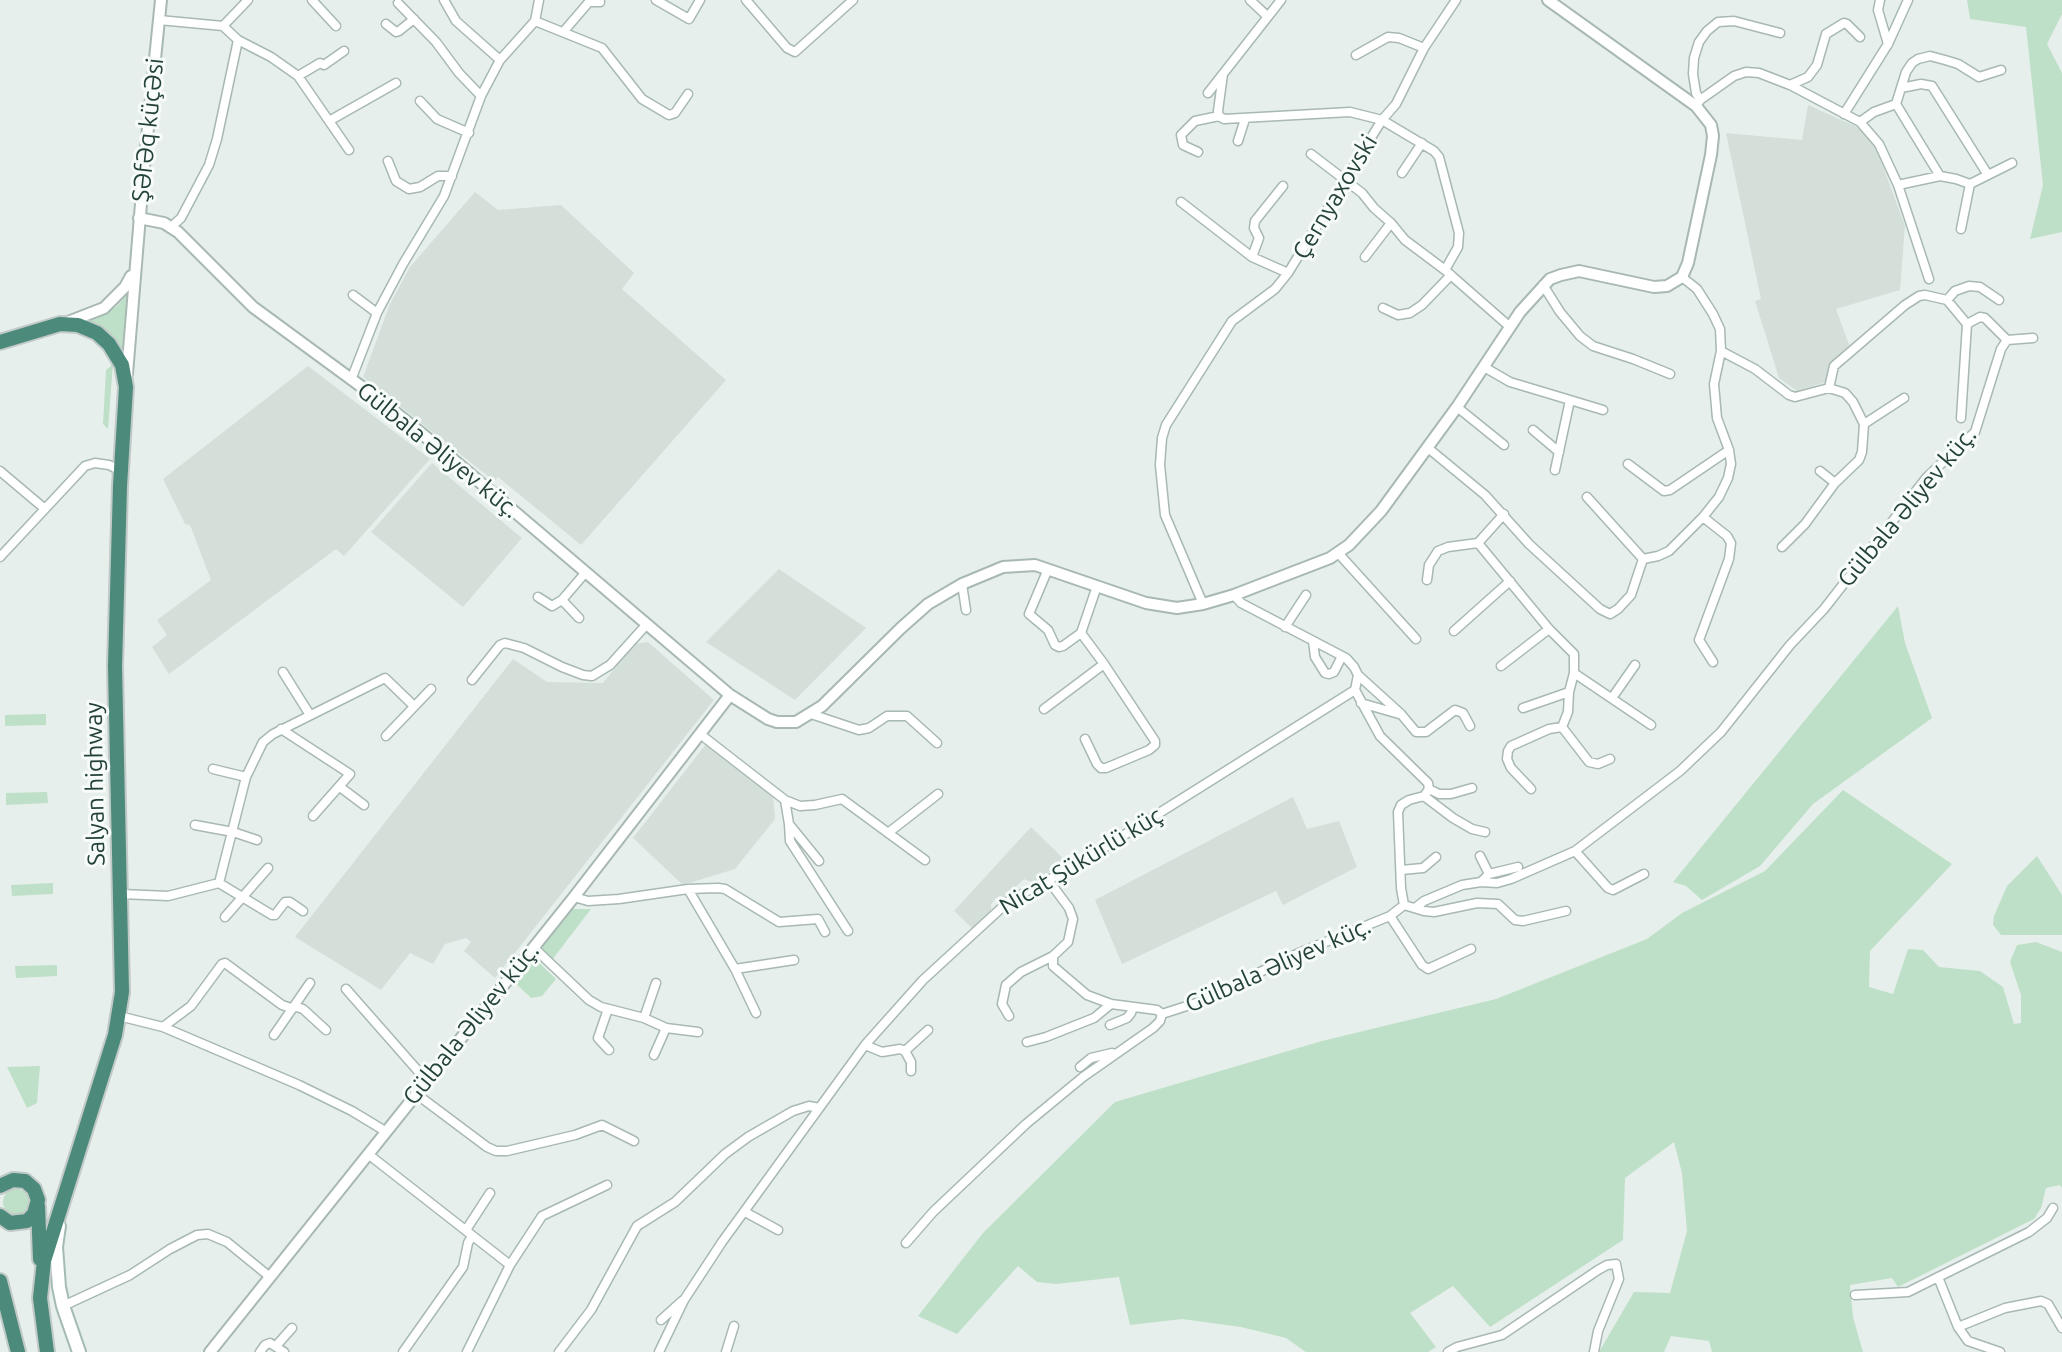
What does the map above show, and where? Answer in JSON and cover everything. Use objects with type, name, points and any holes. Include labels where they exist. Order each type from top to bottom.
[{"type":"highway","points":[[0,342],[60,324],[78,325],[104,339],[122,365],[126,387]]},
{"type":"highway","name":"Salyan highway","points":[[71,1172],[108,1057],[118,1016],[122,974],[115,666],[126,387]]},
{"type":"highway","points":[[0,1216],[10,1223],[30,1215],[55,1199],[71,1172]]},
{"type":"highway","points":[[41,1282],[48,1245],[71,1172]]},
{"type":"highway","points":[[2,1185],[25,1181],[34,1189],[30,1215],[41,1282],[41,1319],[47,1352]]},
{"type":"highway","points":[[0,1224],[30,1215]]},
{"type":"highway","points":[[0,1281],[18,1352]]},
{"type":"main road","points":[[71,1172],[57,1247],[63,1306],[79,1352]]},
{"type":"street","name":"Şəfəq küçəsi","points":[[126,387],[135,259],[160,0]]},
{"type":"street","points":[[223,26],[248,0]]},
{"type":"street","points":[[313,0],[336,26]]},
{"type":"street","points":[[444,0],[456,20],[500,60]]},
{"type":"street","points":[[351,380],[377,313],[444,196],[481,96],[500,60],[535,21],[539,0]]},
{"type":"street","points":[[656,0],[689,19],[700,0]]},
{"type":"street","points":[[746,0],[787,48],[795,51],[853,0]]},
{"type":"street","points":[[1250,0],[1267,16]]},
{"type":"street","points":[[1209,93],[1281,0]]},
{"type":"street","name":"Çernyaxovski","points":[[1203,604],[1165,515],[1160,465],[1166,425],[1232,321],[1275,289],[1288,274],[1382,120],[1396,104],[1424,48],[1456,0]]},
{"type":"street","points":[[1548,0],[1698,103]]},
{"type":"street","points":[[1880,0],[1878,10],[1888,44]]},
{"type":"street","points":[[1844,114],[1888,44],[1908,0]]},
{"type":"street","points":[[564,31],[589,2],[600,2]]},
{"type":"street","points":[[398,3],[481,96]]},
{"type":"street","points":[[386,24],[399,32],[414,19]]},
{"type":"street","points":[[159,20],[223,26],[238,40],[271,57],[298,76],[349,150]]},
{"type":"street","points":[[535,21],[602,48],[642,99],[670,115],[675,113],[688,94]]},
{"type":"street","points":[[1643,559],[1669,551],[1703,517],[1719,497],[1731,464],[1729,450],[1717,418],[1713,384],[1722,341],[1713,314],[1697,289],[1682,277],[1688,263],[1713,136],[1698,103],[1694,58],[1699,42],[1718,22],[1734,21],[1780,33]]},
{"type":"street","points":[[1790,85],[1808,77],[1817,65],[1826,34],[1844,23],[1860,37]]},
{"type":"street","points":[[1356,55],[1388,37],[1399,38],[1424,48]]},
{"type":"street","points":[[171,227],[186,210],[209,165],[238,40]]},
{"type":"street","points":[[298,76],[320,63],[324,65],[344,51]]},
{"type":"street","points":[[1860,122],[1874,112],[1895,104],[1912,63],[1930,57],[1958,64],[1979,77],[2001,70]]},
{"type":"street","points":[[1698,103],[1723,82],[1746,72],[1759,72],[1790,85],[1860,122],[1879,144],[1898,185],[1929,278]]},
{"type":"street","points":[[1198,152],[1183,145],[1181,135],[1195,121],[1219,116],[1223,74]]},
{"type":"street","points":[[329,121],[396,83]]},
{"type":"street","points":[[1901,88],[1921,84],[1932,86],[1988,175]]},
{"type":"street","points":[[420,101],[437,119],[469,133]]},
{"type":"street","points":[[1895,104],[1940,176]]},
{"type":"street","name":"Çernyaxovski","points":[[1219,116],[1224,120],[1350,112],[1382,120],[1434,151],[1439,157],[1459,233],[1458,247],[1448,273]]},
{"type":"street","points":[[1238,141],[1244,118]]},
{"type":"street","name":"Çernyaxovski","points":[[1402,173],[1422,143]]},
{"type":"street","points":[[1311,154],[1362,193],[1405,240],[1510,327]]},
{"type":"street","points":[[387,161],[396,181],[409,189],[420,187],[438,176],[452,176]]},
{"type":"street","points":[[1898,185],[1940,176],[1970,184],[2012,163]]},
{"type":"street","points":[[1961,229],[1970,184]]},
{"type":"street","points":[[1252,257],[1259,238],[1255,221],[1283,186]]},
{"type":"street","name":"Çernyaxovski","points":[[1181,202],[1252,257],[1288,274]]},
{"type":"street","name":"Gülbala Əliyev küç.","points":[[139,218],[156,220],[171,227],[253,307],[442,450],[730,695],[754,712],[777,722],[796,722],[811,714],[834,695],[918,612],[962,584],[995,570],[1013,565],[1035,565],[1166,607],[1203,604],[1234,595],[1339,554],[1381,511],[1458,407],[1510,327],[1543,285],[1561,275],[1579,271],[1654,286],[1667,286],[1682,277]]},
{"type":"street","points":[[1365,257],[1391,223]]},
{"type":"street","points":[[60,324],[87,316],[114,300],[125,287],[135,259]]},
{"type":"street","points":[[1383,308],[1398,315],[1410,313],[1422,305],[1448,273]]},
{"type":"street","points":[[1543,285],[1580,337],[1593,346],[1670,374]]},
{"type":"street","points":[[1947,300],[1955,291],[1969,286],[1980,287],[1999,300]]},
{"type":"street","points":[[353,295],[377,313]]},
{"type":"street","points":[[1829,388],[1834,366],[1905,305],[1925,295],[1947,300],[1967,324],[1961,418]]},
{"type":"street","points":[[1967,324],[1978,317],[1985,318],[2007,340],[2033,338]]},
{"type":"street","name":"Gülbala Əliyev küç.","points":[[1415,908],[1424,901],[1462,885],[1497,883],[1511,879],[1575,851],[1680,771],[1721,732],[1790,645],[1824,609],[1927,477],[1975,432],[1997,361],[2007,340]]},
{"type":"street","points":[[1721,351],[1755,369],[1789,396],[1796,397],[1829,388],[1845,393],[1853,402],[1864,424],[1864,441],[1859,460],[1835,483],[1805,524],[1782,547]]},
{"type":"street","points":[[1484,368],[1510,382],[1602,410]]},
{"type":"street","points":[[1864,424],[1904,398]]},
{"type":"street","points":[[1555,470],[1570,400]]},
{"type":"street","points":[[1458,407],[1504,444]]},
{"type":"street","points":[[1533,430],[1559,452]]},
{"type":"street","points":[[1428,448],[1485,495],[1529,544],[1605,613],[1610,614],[1618,609],[1631,595],[1643,559]]},
{"type":"street","points":[[1628,464],[1664,491],[1670,490],[1729,450]]},
{"type":"street","points":[[0,557],[85,466],[95,463],[109,465],[121,471]]},
{"type":"street","points":[[0,471],[46,509]]},
{"type":"street","points":[[1820,471],[1835,483]]},
{"type":"street","points":[[1587,498],[1643,559]]},
{"type":"street","points":[[1427,580],[1429,565],[1438,551],[1478,543],[1504,514]]},
{"type":"street","points":[[1703,517],[1731,542],[1729,559],[1699,640],[1713,662]]},
{"type":"street","points":[[1478,543],[1549,629],[1574,654],[1568,712],[1562,727]]},
{"type":"street","points":[[1339,554],[1416,639]]},
{"type":"street","points":[[1048,569],[1029,614],[1048,630],[1055,645],[1059,647],[1081,633],[1097,586]]},
{"type":"street","points":[[538,597],[549,605],[562,600],[586,572]]},
{"type":"street","points":[[1454,631],[1510,581]]},
{"type":"street","points":[[962,584],[965,610]]},
{"type":"street","points":[[1234,595],[1241,603],[1342,656],[1416,732],[1426,732],[1455,710],[1463,713],[1470,726]]},
{"type":"street","points":[[1285,627],[1306,595]]},
{"type":"street","points":[[562,600],[579,618]]},
{"type":"street","points":[[472,680],[500,645],[505,643],[524,648],[583,675],[592,676],[610,665],[647,624]]},
{"type":"street","points":[[1501,666],[1549,629]]},
{"type":"street","points":[[1081,633],[1155,741],[1155,745],[1149,750],[1101,768],[1085,739]]},
{"type":"street","points":[[1313,641],[1315,657],[1325,673],[1334,672],[1342,656]]},
{"type":"street","points":[[1044,709],[1104,664]]},
{"type":"street","points":[[1612,698],[1635,665]]},
{"type":"street","points":[[283,672],[310,715]]},
{"type":"street","points":[[1574,673],[1651,725]]},
{"type":"street","points":[[1358,675],[1355,690],[1380,736],[1424,778],[1427,792],[1453,818],[1472,830],[1485,832]]},
{"type":"street","points":[[219,883],[246,777],[262,742],[281,729],[385,678],[414,706]]},
{"type":"street","points":[[386,736],[431,688]]},
{"type":"street","name":"Nicat Şükürlü küç","points":[[659,1352],[684,1300],[865,1045],[923,981],[996,911],[1009,901],[1049,881],[1355,690]]},
{"type":"street","points":[[1523,708],[1569,692]]},
{"type":"street","name":"Gülbala Əliyev küç.","points":[[210,1352],[384,1131],[574,897],[730,695]]},
{"type":"street","points":[[1361,703],[1401,714]]},
{"type":"street","points":[[811,714],[852,729],[865,730],[887,716],[907,716],[937,743]]},
{"type":"street","points":[[1562,727],[1589,762],[1598,764],[1610,759]]},
{"type":"street","points":[[1531,789],[1511,768],[1507,759],[1508,751],[1511,746],[1562,727]]},
{"type":"street","points":[[281,729],[348,771],[349,776],[313,816]]},
{"type":"street","points":[[700,734],[785,800],[800,806],[842,799],[925,860]]},
{"type":"street","points":[[213,769],[246,777]]},
{"type":"street","points":[[340,787],[363,806]]},
{"type":"street","points":[[1472,788],[1451,794],[1427,792],[1404,803],[1398,812],[1404,905],[1434,912],[1477,903],[1498,904],[1515,920],[1523,921],[1566,911]]},
{"type":"street","points":[[888,833],[938,794]]},
{"type":"street","points":[[785,800],[790,841],[848,931]]},
{"type":"street","points":[[789,824],[819,861]]},
{"type":"street","points":[[195,825],[233,832],[257,840]]},
{"type":"street","points":[[1575,851],[1608,888],[1613,890],[1644,874]]},
{"type":"street","points":[[1480,856],[1489,874]]},
{"type":"street","points":[[1401,870],[1423,868],[1436,857]]},
{"type":"street","points":[[225,917],[268,867]]},
{"type":"street","points":[[1481,882],[1489,874],[1518,867]]},
{"type":"street","points":[[1009,1016],[1002,1004],[1006,985],[1021,972],[1053,956],[1068,942],[1073,919],[1069,908],[1049,881]]},
{"type":"street","points":[[121,894],[168,897],[219,883],[272,915],[275,915],[285,902],[303,911]]},
{"type":"street","points":[[574,897],[588,901],[688,889],[725,889],[779,922],[818,919],[825,932]]},
{"type":"street","points":[[688,889],[735,969],[756,1013]]},
{"type":"street","name":"Gülbala Əliyev küç.","points":[[1053,956],[1053,966],[1087,995],[1111,1004],[1157,1010],[1162,1014],[1199,1002],[1301,952],[1390,916],[1404,905]]},
{"type":"street","points":[[1390,916],[1422,965],[1428,969],[1471,949]]},
{"type":"street","points":[[533,947],[589,1000],[666,1028],[698,1032]]},
{"type":"street","points":[[735,969],[794,960]]},
{"type":"street","points":[[163,1027],[191,1006],[225,963],[282,1005],[303,1009],[326,1030]]},
{"type":"street","points":[[644,1018],[656,983]]},
{"type":"street","points":[[274,1035],[310,984]]},
{"type":"street","points":[[346,989],[426,1080]]},
{"type":"street","points":[[1027,1041],[1046,1037],[1094,1018],[1111,1004]]},
{"type":"street","points":[[1110,1025],[1126,1017],[1133,1007]]},
{"type":"street","points":[[608,1009],[598,1038],[609,1050]]},
{"type":"street","points":[[906,1243],[977,1168],[1057,1098],[1115,1053],[1153,1028],[1160,1021],[1162,1014]]},
{"type":"street","points":[[118,1016],[163,1027],[333,1101],[384,1131]]},
{"type":"street","points":[[654,1055],[666,1028]]},
{"type":"street","points":[[905,1051],[928,1030]]},
{"type":"street","points":[[865,1045],[882,1052],[900,1049],[905,1051],[911,1062],[911,1071]]},
{"type":"street","points":[[1080,1067],[1091,1058],[1115,1053]]},
{"type":"street","points":[[415,1093],[496,1151],[575,1135],[602,1125],[634,1141]]},
{"type":"street","points":[[559,1352],[591,1310],[636,1226],[675,1202],[725,1154],[748,1137],[793,1111],[809,1106],[819,1108]]},
{"type":"street","points":[[368,1154],[510,1265]]},
{"type":"street","points":[[467,1352],[510,1265],[542,1216],[607,1185]]},
{"type":"street","points":[[403,1352],[463,1267],[469,1233],[490,1193]]},
{"type":"street","points":[[1855,1295],[1902,1293],[2029,1231],[2047,1218],[2053,1208]]},
{"type":"street","points":[[745,1212],[778,1230]]},
{"type":"street","points":[[63,1306],[130,1275],[197,1235],[208,1234],[227,1242],[270,1277]]},
{"type":"street","points":[[1448,1352],[1502,1335],[1598,1270],[1616,1264],[1619,1279],[1598,1331],[1594,1352]]},
{"type":"street","points":[[1938,1277],[1958,1326],[1968,1341],[2000,1352]]},
{"type":"street","points":[[661,1320],[684,1300]]},
{"type":"street","points":[[1958,1326],[2005,1308],[2041,1301],[2048,1304],[2062,1328]]},
{"type":"street","points":[[726,1352],[733,1326]]},
{"type":"street","points":[[260,1352],[270,1343],[280,1349],[292,1328]]},
{"type":"shaded area","points":[[1808,105],[1859,128],[1874,142],[1905,226],[1900,290],[1836,309],[1851,350],[1834,363],[1826,382],[1797,391],[1779,378],[1755,301],[1761,299],[1726,133],[1802,140]]},
{"type":"shaded area","points":[[475,192],[498,210],[561,205],[634,273],[622,289],[726,380],[581,545],[498,477],[494,481],[363,377],[390,304],[410,267]]},
{"type":"shaded area","points":[[308,366],[430,459],[344,556],[336,549],[169,674],[152,647],[167,635],[157,620],[211,580],[190,525],[185,524],[163,479]]},
{"type":"shaded area","points":[[432,463],[522,538],[463,607],[371,532]]},
{"type":"shaded area","points":[[779,569],[866,628],[795,700],[706,642]]},
{"type":"shaded area","points":[[648,642],[714,700],[495,978],[464,951],[471,942],[466,938],[445,944],[433,964],[410,953],[381,990],[295,937],[513,659],[547,682],[603,683],[634,644]]},
{"type":"shaded area","points":[[706,744],[773,794],[775,819],[735,869],[683,885],[633,838]]},
{"type":"shaded area","points":[[1293,797],[1307,829],[1339,821],[1357,867],[1283,905],[1276,891],[1122,964],[1095,900]]},
{"type":"shaded area","points":[[1031,827],[1066,861],[1034,883],[1024,879],[1003,899],[996,898],[991,904],[991,910],[972,928],[954,911]]},
{"type":"green space","points":[[1967,0],[2062,0],[2062,14],[2047,44],[2062,73],[2062,232],[2030,239],[2043,185],[2026,27],[1970,19]]},
{"type":"green space","points":[[129,292],[124,351],[108,332],[88,321],[117,306]]},
{"type":"green space","points":[[113,364],[108,429],[103,424],[106,370]]},
{"type":"green space","points":[[1898,606],[1905,643],[1932,718],[1813,804],[1760,866],[1702,900],[1686,886],[1673,882]]},
{"type":"green space","points":[[46,714],[46,725],[5,726],[5,715]]},
{"type":"green space","points":[[1843,790],[1952,864],[1870,951],[1869,987],[1893,994],[1908,949],[1923,950],[1939,967],[1980,971],[2003,987],[2014,1024],[2021,1023],[2021,995],[2010,962],[2017,945],[2036,942],[2062,952],[2062,1188],[2060,1185],[2046,1188],[2041,1208],[2034,1219],[1898,1287],[1892,1278],[1850,1285],[1853,1317],[1863,1352],[1712,1352],[1709,1341],[1671,1336],[1664,1352],[1599,1352],[1634,1292],[1670,1293],[1687,1231],[1682,1173],[1674,1142],[1625,1178],[1623,1240],[1490,1327],[1453,1286],[1410,1313],[1436,1347],[1428,1352],[1306,1352],[1286,1338],[1241,1327],[1182,1319],[1130,1325],[1119,1277],[1056,1284],[1037,1282],[1018,1266],[957,1334],[918,1316],[983,1233],[1115,1102],[1322,1041],[1496,999],[1647,939],[1682,913],[1765,871]]},
{"type":"green space","points":[[47,792],[48,803],[6,805],[6,793]]},
{"type":"green space","points":[[2037,856],[2062,895],[2062,935],[2001,935],[1993,925],[1994,916],[2007,886]]},
{"type":"green space","points":[[53,883],[53,894],[12,896],[11,885]]},
{"type":"green space","points":[[571,909],[591,909],[552,960],[540,949]]},
{"type":"green space","points":[[533,957],[556,979],[542,996],[531,998],[514,982]]},
{"type":"green space","points":[[57,965],[57,976],[16,978],[15,966]]},
{"type":"green space","points":[[40,1066],[37,1103],[27,1108],[7,1067]]},
{"type":"green space","points":[[16,1189],[25,1193],[29,1202],[25,1211],[16,1215],[7,1211],[3,1202],[7,1193]]}]
